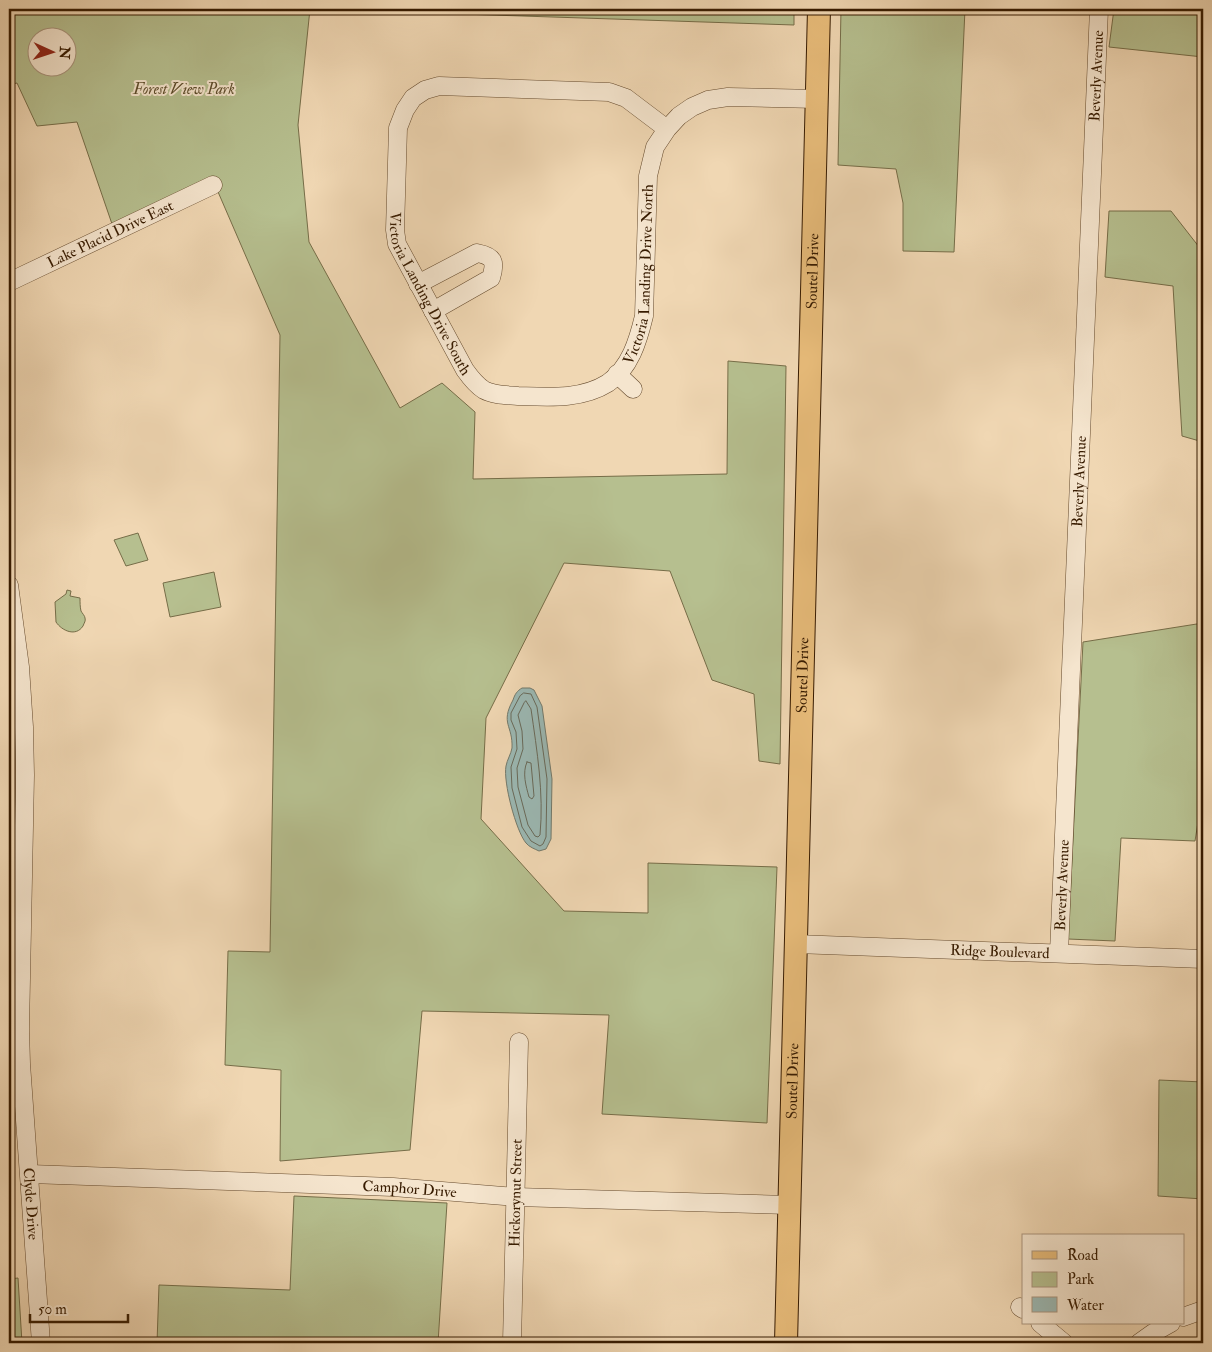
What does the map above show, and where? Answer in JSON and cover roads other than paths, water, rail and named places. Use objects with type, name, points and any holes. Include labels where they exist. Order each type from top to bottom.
[{"type":"main road","name":"Soutel Drive","points":[[786,1343],[819,9]]},
{"type":"street","name":"Beverly Avenue","points":[[1059,953],[1098,9]]},
{"type":"street","name":"Victoria Landing Drive South","points":[[577,395],[559,397],[498,394],[484,390],[465,370],[396,244],[398,128],[405,110],[414,98],[425,90],[439,86],[609,92],[626,98],[666,129]]},
{"type":"street","points":[[666,129],[679,116],[692,107],[708,100],[728,97],[817,99]]},
{"type":"street","name":"Victoria Landing Drive North","points":[[577,395],[594,390],[609,382],[630,359],[639,338],[644,316],[648,176],[656,147],[666,129]]},
{"type":"street","name":"Lake Placid Drive East","points":[[9,282],[213,185]]},
{"type":"street","points":[[418,284],[477,253],[488,255],[493,261],[494,270],[491,278],[433,311]]},
{"type":"street","points":[[617,374],[634,389]]},
{"type":"street","name":"Clyde Drive","points":[[9,585],[20,667],[24,728],[25,785],[20,1028],[41,1343]]},
{"type":"street","name":"Ridge Boulevard","points":[[796,944],[1203,959]]},
{"type":"street","name":"Hickorynut Street","points":[[512,1343],[519,1042]]},
{"type":"street","name":"Camphor Drive","points":[[30,1174],[393,1187],[516,1197],[790,1205]]},
{"type":"street","points":[[1184,1317],[1203,1310]]},
{"type":"street","points":[[1041,1324],[1064,1343]]},
{"type":"street","points":[[1138,1343],[1169,1324]]},
{"type":"water","points":[[522,688],[534,690],[542,706],[552,779],[551,839],[546,849],[539,851],[529,846],[522,837],[514,818],[506,783],[506,766],[512,748],[507,720],[509,708],[515,694]]},
{"type":"park label","name":"Forest View Park","points":[[184,89]]}]
